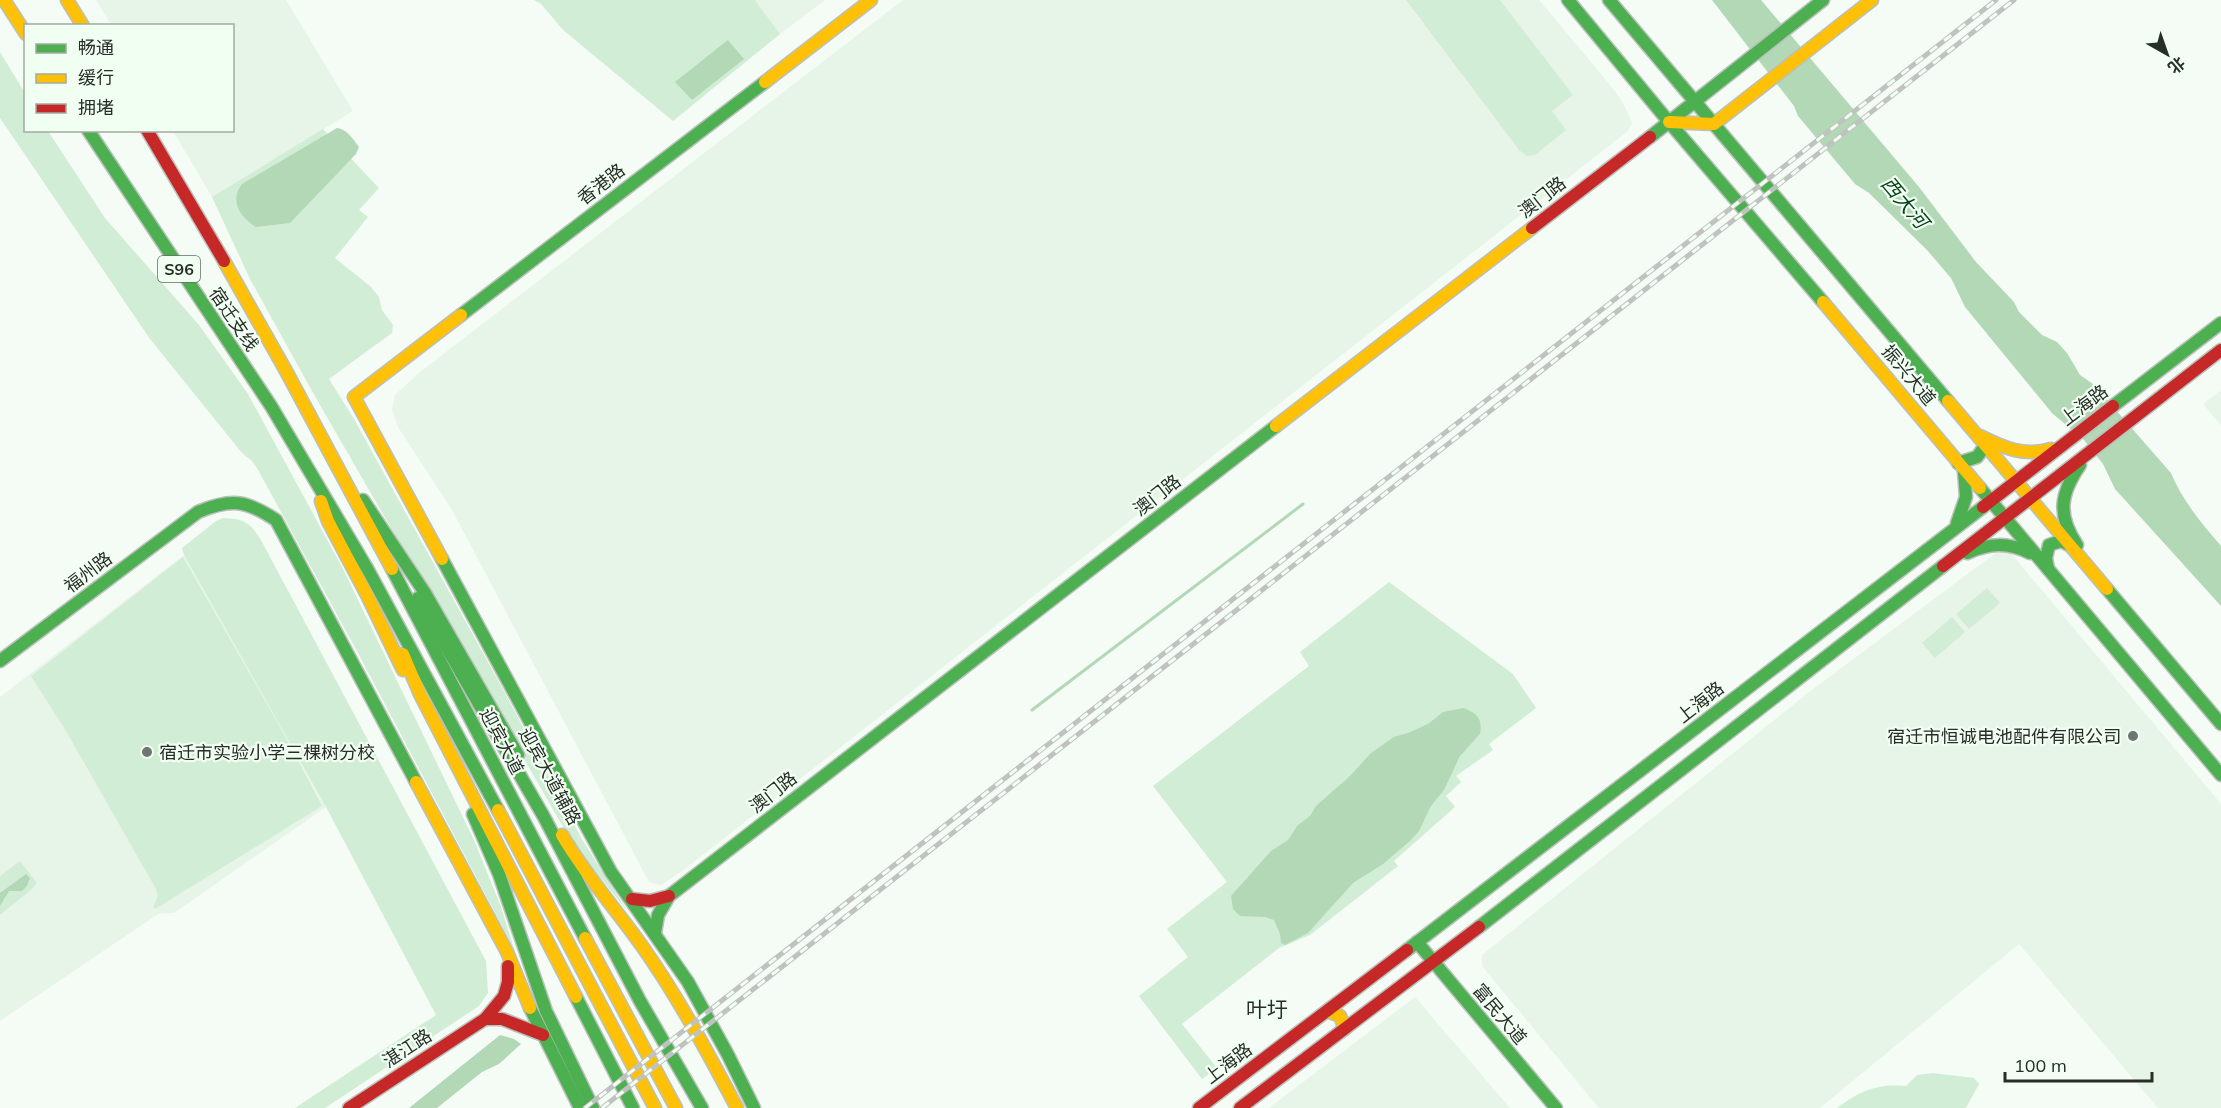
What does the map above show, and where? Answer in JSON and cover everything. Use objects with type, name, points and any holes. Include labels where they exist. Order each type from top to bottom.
[{"type":"main road","points":[[4,0],[24,31]]},
{"type":"main road","points":[[67,0],[82,24]]},
{"type":"main road","name":"香港路","points":[[632,899],[611,872],[354,397],[871,0]]},
{"type":"main road","name":"振兴大道","points":[[1568,0],[1669,122],[1868,353],[1989,501],[2221,775]]},
{"type":"main road","name":"振兴大道","points":[[1609,0],[2221,724]]},
{"type":"main road","name":"澳门路","points":[[669,896],[1669,122],[1823,0]]},
{"type":"main road","points":[[1669,122],[1713,124],[1872,0]]},
{"type":"main road","name":"宿迁支线","points":[[89,132],[271,406]]},
{"type":"main road","name":"宿迁支线","points":[[148,132],[201,218],[296,391]]},
{"type":"main road","name":"上海路","points":[[1199,1108],[1515,868],[2221,323]]},
{"type":"main road","points":[[1240,1108],[1534,885],[2221,350]]},
{"type":"main road","name":"迎宾大道","points":[[296,391],[676,1108]]},
{"type":"main road","name":"迎宾大道","points":[[271,406],[368,570],[451,721],[656,1108]]},
{"type":"main road","points":[[1975,434],[2021,454],[2037,454],[2063,444]]},
{"type":"main road","points":[[2063,444],[2057,457],[2061,466],[2067,470]]},
{"type":"main road","points":[[1954,527],[1964,509],[1967,496],[1961,466],[1977,457],[1985,446]]},
{"type":"main road","points":[[2087,455],[2068,484],[2062,511],[2064,523],[2095,575]]},
{"type":"main road","points":[[333,459],[444,639],[544,818],[640,1001],[702,1108]]},
{"type":"main road","name":"迎宾大道辅路","points":[[333,459],[391,539],[436,612],[569,848],[656,966],[702,1042],[737,1108]]},
{"type":"main road","points":[[309,468],[328,521],[367,595],[479,825],[511,904],[552,1026],[593,1108]]},
{"type":"main road","name":"福州路","points":[[0,661],[198,512],[217,503],[241,502],[258,507],[276,520],[507,952],[522,992],[580,1108]]},
{"type":"main road","points":[[1954,527],[1964,526],[1970,530],[1973,543]]},
{"type":"main road","points":[[2048,571],[2046,558],[2049,545],[2061,541],[2069,545]]},
{"type":"main road","points":[[1950,561],[1986,545],[2002,543],[2017,546],[2035,555]]},
{"type":"main road","points":[[368,570],[420,694],[633,1108]]},
{"type":"main road","points":[[1515,868],[1512,876],[1518,885],[1523,887],[1534,885]]},
{"type":"main road","points":[[632,899],[650,901],[669,896]]},
{"type":"main road","points":[[655,933],[658,915],[669,896]]},
{"type":"main road","points":[[632,899],[688,982],[728,1054],[754,1108]]},
{"type":"main road","name":"富民大道","points":[[1417,942],[1556,1108]]},
{"type":"main road","name":"湛江路","points":[[350,1108],[485,1019],[507,992],[509,982],[507,952]]},
{"type":"main road","points":[[1327,1011],[1337,1013],[1345,1022],[1346,1029]]},
{"type":"main road","points":[[485,1019],[502,1018],[543,1035]]},
{"type":"shaded area","points":[[96,0],[286,0],[353,111],[212,197],[174,132],[234,132],[234,24],[110,24]]},
{"type":"shaded area","points":[[534,0],[755,0],[780,34],[673,121],[563,30],[541,4]]},
{"type":"shaded area","points":[[755,0],[825,0],[780,34]]},
{"type":"shaded area","points":[[903,0],[1539,0],[1611,86],[1623,103],[1632,123],[1628,131],[681,872],[661,885],[649,882],[452,510],[398,427],[392,410],[395,395],[420,372]]},
{"type":"shaded area","points":[[1406,0],[1500,0],[1573,95],[1552,111],[1566,130],[1535,155],[1527,156],[1519,150]]},
{"type":"shaded area","points":[[0,52],[24,91],[24,132],[49,132],[105,218],[199,325],[248,394],[343,569],[474,840],[501,907],[514,949],[358,653],[257,468],[242,453],[150,339],[0,118]]},
{"type":"shaded area","points":[[323,129],[379,188],[359,210],[368,217],[335,258],[370,286],[379,297],[382,310],[393,325],[392,333],[329,379],[354,419],[505,693],[583,841],[628,912],[576,848],[566,832],[312,391],[250,279],[212,197]]},
{"type":"shaded area","points":[[2221,390],[2221,425],[2203,404]]},
{"type":"shaded area","points":[[223,518],[247,523],[262,542],[486,961],[488,993],[479,1006],[325,1108],[295,1108],[436,1015],[326,807],[184,555],[182,548]]},
{"type":"shaded area","points":[[2005,546],[2221,804],[2221,1108],[2158,1108],[2019,944],[1820,1108],[1599,1108],[1482,966],[1482,955],[1808,693]]},
{"type":"shaded area","name":"宿迁市实验小学三棵树分校","points":[[184,555],[326,807],[174,913],[158,914],[0,1021],[0,697]]},
{"type":"shaded area","points":[[183,557],[283,732],[322,806],[155,909],[153,907],[158,896],[156,889],[66,731],[31,676]]},
{"type":"shaded area","points":[[1389,582],[1513,674],[1536,708],[1489,744],[1493,750],[1456,776],[1461,782],[1446,796],[1455,807],[1394,861],[1398,866],[1310,935],[1279,948],[1182,1024],[1217,1068],[1202,1079],[1139,996],[1188,957],[1167,929],[1227,882],[1153,786],[1309,666],[1300,652]]},
{"type":"shaded area","points":[[1987,588],[2000,603],[1969,629],[1956,614]]},
{"type":"shaded area","points":[[1952,617],[1965,632],[1935,658],[1922,643]]},
{"type":"shaded area","points":[[20,861],[37,883],[0,915],[0,876]]},
{"type":"shaded area","points":[[1415,997],[1510,1108],[1269,1108]]},
{"type":"shaded area","points":[[1933,1073],[1974,1078],[1979,1084],[1966,1108],[1837,1108],[1869,1090],[1886,1086],[1906,1086],[1917,1075]]},
{"type":"water","name":"西大河","points":[[1712,0],[1761,0],[1919,187],[1976,262],[2014,302],[2019,312],[2042,335],[2057,342],[2067,353],[2080,375],[2093,384],[2171,473],[2187,502],[2221,546],[2221,606],[2115,489],[2103,464],[2084,440],[2052,413],[1965,307],[1951,278],[1927,250],[1869,193],[1855,184],[1798,116],[1794,106]]},
{"type":"water","points":[[728,40],[744,59],[692,100],[675,82]]},
{"type":"water","points":[[337,128],[347,132],[359,147],[356,154],[290,223],[256,227],[245,218],[236,202],[238,190],[242,184]]},
{"type":"water","points":[[1463,708],[1472,712],[1480,720],[1480,734],[1460,756],[1444,790],[1431,806],[1419,831],[1383,864],[1353,883],[1308,933],[1285,945],[1281,943],[1274,920],[1265,917],[1240,916],[1233,909],[1231,896],[1271,851],[1288,840],[1297,826],[1310,816],[1316,806],[1350,776],[1371,753],[1394,737],[1428,724],[1443,712]]},
{"type":"water","points":[[26,874],[30,878],[27,886],[22,891],[9,891],[0,906],[0,893]]},
{"type":"water","points":[[500,1035],[514,1039],[521,1044],[499,1064],[482,1072],[437,1108],[409,1108]]},
{"type":"waterway","points":[[1032,710],[1303,504]]},
{"type":"railway","points":[[585,1108],[1996,0]]},
{"type":"railway","points":[[602,1108],[2014,0]]},
{"type":"traffic: fast","points":[[1568,0],[1823,302]]},
{"type":"traffic: fast","points":[[1609,0],[1948,401]]},
{"type":"traffic: fast","points":[[1650,137],[1823,0]]},
{"type":"traffic: fast","points":[[461,315],[765,82]]},
{"type":"traffic: fast","points":[[89,132],[271,406],[368,570],[498,810]]},
{"type":"traffic: fast","points":[[2113,406],[2221,323]]},
{"type":"traffic: fast","points":[[655,933],[658,915],[669,896],[1276,426]]},
{"type":"traffic: fast","points":[[1958,463],[1977,457],[1985,446]]},
{"type":"traffic: fast","points":[[2077,545],[2066,524],[2064,505],[2068,486],[2080,465]]},
{"type":"traffic: fast","points":[[1957,523],[1966,497],[1964,471]]},
{"type":"traffic: fast","points":[[1980,488],[2221,775]]},
{"type":"traffic: fast","points":[[363,500],[425,593],[518,755]]},
{"type":"traffic: fast","points":[[0,661],[198,512],[229,503],[247,505],[276,520],[416,782]]},
{"type":"traffic: fast","points":[[1407,950],[1983,507]]},
{"type":"traffic: fast","points":[[2048,569],[2046,558],[2049,545],[2061,541],[2069,545]]},
{"type":"traffic: fast","points":[[1967,553],[1983,547],[1998,545],[2014,547],[2030,553]]},
{"type":"traffic: fast","points":[[442,559],[611,872],[688,982],[754,1108]]},
{"type":"traffic: fast","points":[[1479,927],[1943,566]]},
{"type":"traffic: fast","points":[[392,569],[585,938]]},
{"type":"traffic: fast","points":[[2107,589],[2221,724]]},
{"type":"traffic: fast","points":[[418,598],[544,817],[640,1001],[702,1108]]},
{"type":"traffic: fast","points":[[473,814],[499,874],[546,1011],[593,1108]]},
{"type":"traffic: fast","points":[[1417,942],[1556,1108]]},
{"type":"traffic: fast","points":[[576,997],[633,1108]]},
{"type":"traffic: fast","points":[[530,1008],[580,1108]]},
{"type":"traffic: slow","points":[[4,0],[24,31]]},
{"type":"traffic: slow","points":[[67,0],[82,24]]},
{"type":"traffic: slow","points":[[765,82],[871,0]]},
{"type":"traffic: slow","points":[[1669,122],[1714,124],[1872,0]]},
{"type":"traffic: slow","points":[[1276,426],[1532,228]]},
{"type":"traffic: slow","points":[[224,261],[392,569]]},
{"type":"traffic: slow","points":[[1823,302],[1980,488]]},
{"type":"traffic: slow","points":[[442,559],[354,397],[461,315]]},
{"type":"traffic: slow","points":[[1948,401],[2107,589]]},
{"type":"traffic: slow","points":[[1980,436],[2023,452],[2051,449]]},
{"type":"traffic: slow","points":[[321,501],[328,521],[403,670]]},
{"type":"traffic: slow","points":[[403,654],[420,694],[576,997]]},
{"type":"traffic: slow","points":[[416,782],[507,952],[530,1008]]},
{"type":"traffic: slow","points":[[498,810],[655,1108]]},
{"type":"traffic: slow","points":[[562,835],[668,985],[737,1108]]},
{"type":"traffic: slow","points":[[585,938],[676,1108]]},
{"type":"traffic: slow","points":[[1327,1011],[1340,1016],[1345,1029]]},
{"type":"traffic: jam","points":[[148,132],[224,261]]},
{"type":"traffic: jam","points":[[1532,228],[1650,137]]},
{"type":"traffic: jam","points":[[1943,566],[2221,350]]},
{"type":"traffic: jam","points":[[1983,507],[2113,406]]},
{"type":"traffic: jam","points":[[632,899],[650,901],[669,896]]},
{"type":"traffic: jam","points":[[1240,1108],[1479,927]]},
{"type":"traffic: jam","points":[[1199,1108],[1407,950]]},
{"type":"traffic: jam","points":[[349,1108],[485,1019],[504,996],[508,982],[508,966]]},
{"type":"traffic: jam","points":[[485,1019],[502,1019],[543,1035]]},
{"type":"place","name":"宿迁市恒诚电池配件有限公司","points":[[2133,736]]},
{"type":"place","name":"宿迁市实验小学三棵树分校","points":[[147,752]]},
{"type":"district","name":"叶圩","points":[[1267,1009]]}]
